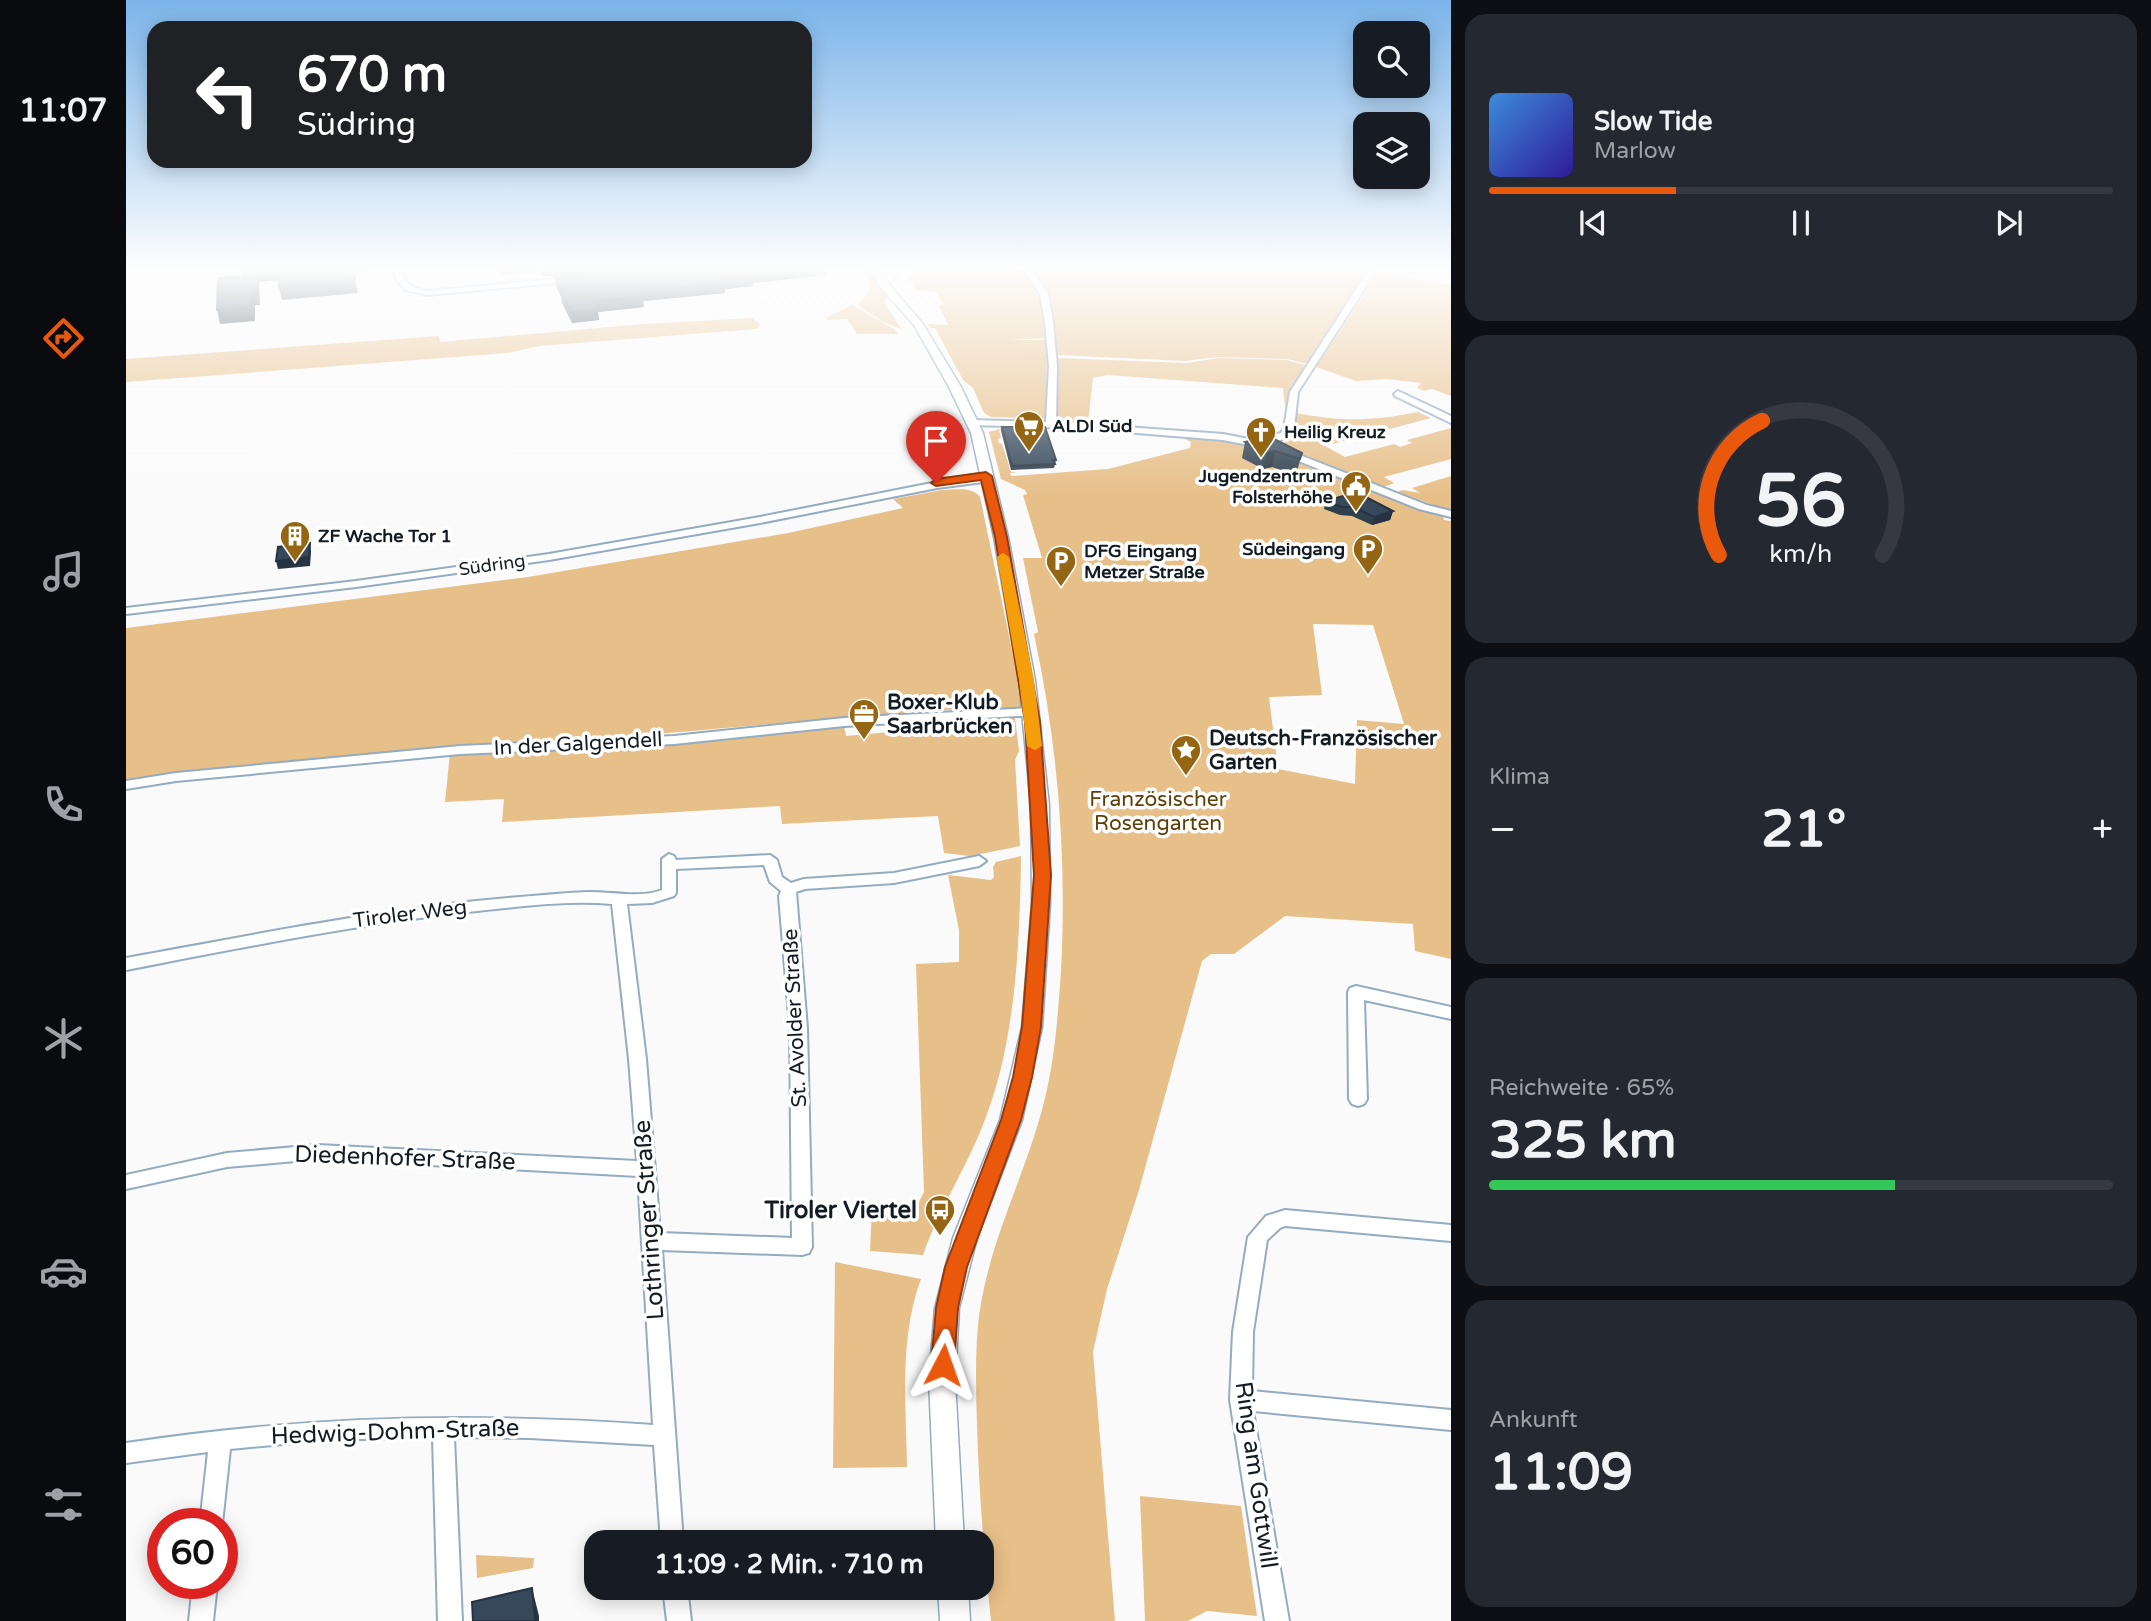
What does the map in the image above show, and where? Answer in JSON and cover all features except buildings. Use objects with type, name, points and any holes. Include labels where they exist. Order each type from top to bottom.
[{"type":"main road","points":[[931,347],[973,423],[1001,537],[1031,712],[1040,805],[1042,875],[1032,1027],[1011,1120],[965,1238],[947,1308],[942,1380],[949,1530]]},
{"type":"main road","points":[[954,1600],[955,1621]]},
{"type":"street","points":[[1051,347],[1051,424]]},
{"type":"street","points":[[1283,452],[1280,447],[1281,438],[1289,428],[1294,392],[1323,347]]},
{"type":"street","points":[[1398,394],[1451,419]]},
{"type":"street","points":[[973,423],[1051,424],[1246,441],[1281,438]]},
{"type":"street","points":[[1246,441],[1349,475],[1423,507],[1451,514]]},
{"type":"street","name":"Südring","points":[[854,501],[962,477],[987,482]]},
{"type":"street","name":"Südring","points":[[126,611],[356,584],[535,559],[925,488],[987,482]]},
{"type":"street","name":"In der Galgendell","points":[[126,785],[176,777],[460,750],[674,740],[845,722],[1031,712]]},
{"type":"street","name":"Tiroler Weg","points":[[126,964],[381,916],[591,897],[619,900],[663,897],[669,892],[669,862],[771,860],[775,879],[789,890]]},
{"type":"street","points":[[789,890],[804,884],[894,878],[979,861]]},
{"type":"street","name":"St. Avolder Straße","points":[[651,1241],[802,1247],[800,1033],[796,960],[787,896],[789,890]]},
{"type":"street","name":"Lothringer Straße","points":[[619,900],[632,995],[671,1530]]},
{"type":"street","points":[[1358,1099],[1357,984],[1451,1013]]},
{"type":"street","name":"Diedenhofer Straße","points":[[126,1182],[228,1160],[318,1152],[645,1169]]},
{"type":"street","name":"Ring am Gottwill","points":[[1277,1621],[1241,1400],[1243,1332],[1258,1237],[1273,1222],[1285,1218],[1451,1233]]},
{"type":"street","points":[[1241,1400],[1451,1420]]},
{"type":"street","points":[[443,1427],[450,1621]]},
{"type":"street","name":"Hedwig-Dohm-Straße","points":[[126,1453],[220,1440],[314,1432],[443,1427],[564,1429],[664,1436]]},
{"type":"street","points":[[213,1508],[220,1440]]},
{"type":"street","points":[[201,1621],[203,1599]]},
{"type":"street","points":[[677,1600],[679,1621]]},
{"type":"green space","points":[[294,347],[536,347],[508,353],[126,382],[126,359]]},
{"type":"green space","points":[[945,347],[1047,347],[1046,419],[991,417],[984,413],[973,388],[963,380]]},
{"type":"green space","points":[[1057,347],[1322,347],[1311,365],[1287,359],[1218,357],[1185,361],[1057,355]]},
{"type":"green space","points":[[1329,347],[1451,347],[1451,396],[1432,389],[1424,391],[1417,388],[1421,383],[1387,379],[1356,381],[1316,367]]},
{"type":"green space","points":[[1057,358],[1187,363],[1218,358],[1286,360],[1309,366],[1298,384],[1290,385],[1297,386],[1282,433],[1286,417],[1283,388],[1108,375],[1093,378],[1088,422],[1055,420]]},
{"type":"green space","points":[[1418,412],[1431,418],[1325,446],[1345,457],[1394,444],[1400,447],[1412,443],[1407,440],[1451,428],[1451,459],[1384,477],[1394,483],[1384,487],[1284,449],[1285,440],[1295,428],[1296,413],[1357,419]]},
{"type":"green space","name":"Französischer Rosengarten","points":[[1007,427],[1011,430],[999,430],[1001,438],[998,439],[1011,472],[1017,473],[1010,473],[1011,476],[1108,469],[1190,448],[1191,442],[1183,438],[1228,442],[1239,439],[1442,513],[1444,520],[1451,521],[1451,959],[1415,951],[1413,924],[1285,916],[1234,954],[1211,954],[1202,961],[1139,1190],[1107,1289],[1093,1352],[1115,1621],[991,1621],[989,1600],[994,1600],[994,1530],[983,1530],[982,1524],[976,1375],[978,1325],[982,1296],[997,1240],[1036,1130],[1048,1086],[1056,1036],[1063,928],[1055,759],[1034,634],[1038,632],[1023,558],[1042,558],[1023,495],[1027,494],[1025,490],[1001,479],[989,432]],"holes":[[[1313,624],[1373,625],[1404,724],[1357,720],[1355,784],[1278,769],[1269,697],[1322,695]]]},
{"type":"green space","points":[[1451,476],[1451,511],[1397,492],[1403,490],[1420,493],[1412,488]]},
{"type":"green space","points":[[942,490],[968,490],[980,497],[1015,664],[1021,708],[918,712],[609,737],[609,740],[126,782],[126,628],[528,577],[788,533],[903,508],[893,499]]},
{"type":"green space","points":[[1015,718],[1019,751],[1015,760],[1020,846],[970,856],[944,853],[938,816],[782,824],[780,806],[502,822],[504,799],[445,802],[450,753],[844,726],[846,736],[912,730],[914,723]]},
{"type":"green space","points":[[1021,856],[1017,953],[1010,1020],[997,1084],[987,1114],[923,1255],[870,1251],[872,1208],[916,1208],[924,1192],[916,964],[959,962],[959,930],[948,875],[991,880],[996,862]]},
{"type":"green space","points":[[835,1262],[921,1279],[909,1324],[905,1372],[907,1467],[833,1468]]},
{"type":"green space","points":[[1140,1496],[1241,1506],[1257,1616],[1207,1611],[1188,1621],[1145,1621]]},
{"type":"green space","points":[[476,1555],[534,1558],[533,1568],[477,1578]]},
{"type":"slow traffic","points":[[1003,557],[1027,680],[1035,746]]},
{"type":"place","name":"ALDI Süd","points":[[1029,453]]},
{"type":"place","name":"Heilig Kreuz","points":[[1261,459]]},
{"type":"place","name":"Jugendzentrum Folsterhöhe","points":[[1356,513]]},
{"type":"place","name":"ZF Wache Tor 1","points":[[295,563]]},
{"type":"place","name":"Südeingang","points":[[1368,576]]},
{"type":"place","name":"DFG Eingang Metzer Straße","points":[[1061,588]]},
{"type":"place","name":"Boxer-Klub Saarbrücken","points":[[864,741]]},
{"type":"place","name":"Deutsch-Französischer Garten","points":[[1186,777]]},
{"type":"place","name":"Tiroler Viertel","points":[[940,1237]]},
{"type":"route","points":[[936,483],[962,477],[986,476],[1001,537],[1005,573],[1033,722],[1040,805],[1042,875],[1032,1027],[1018,1097],[969,1226],[951,1284],[943,1365]]}]
